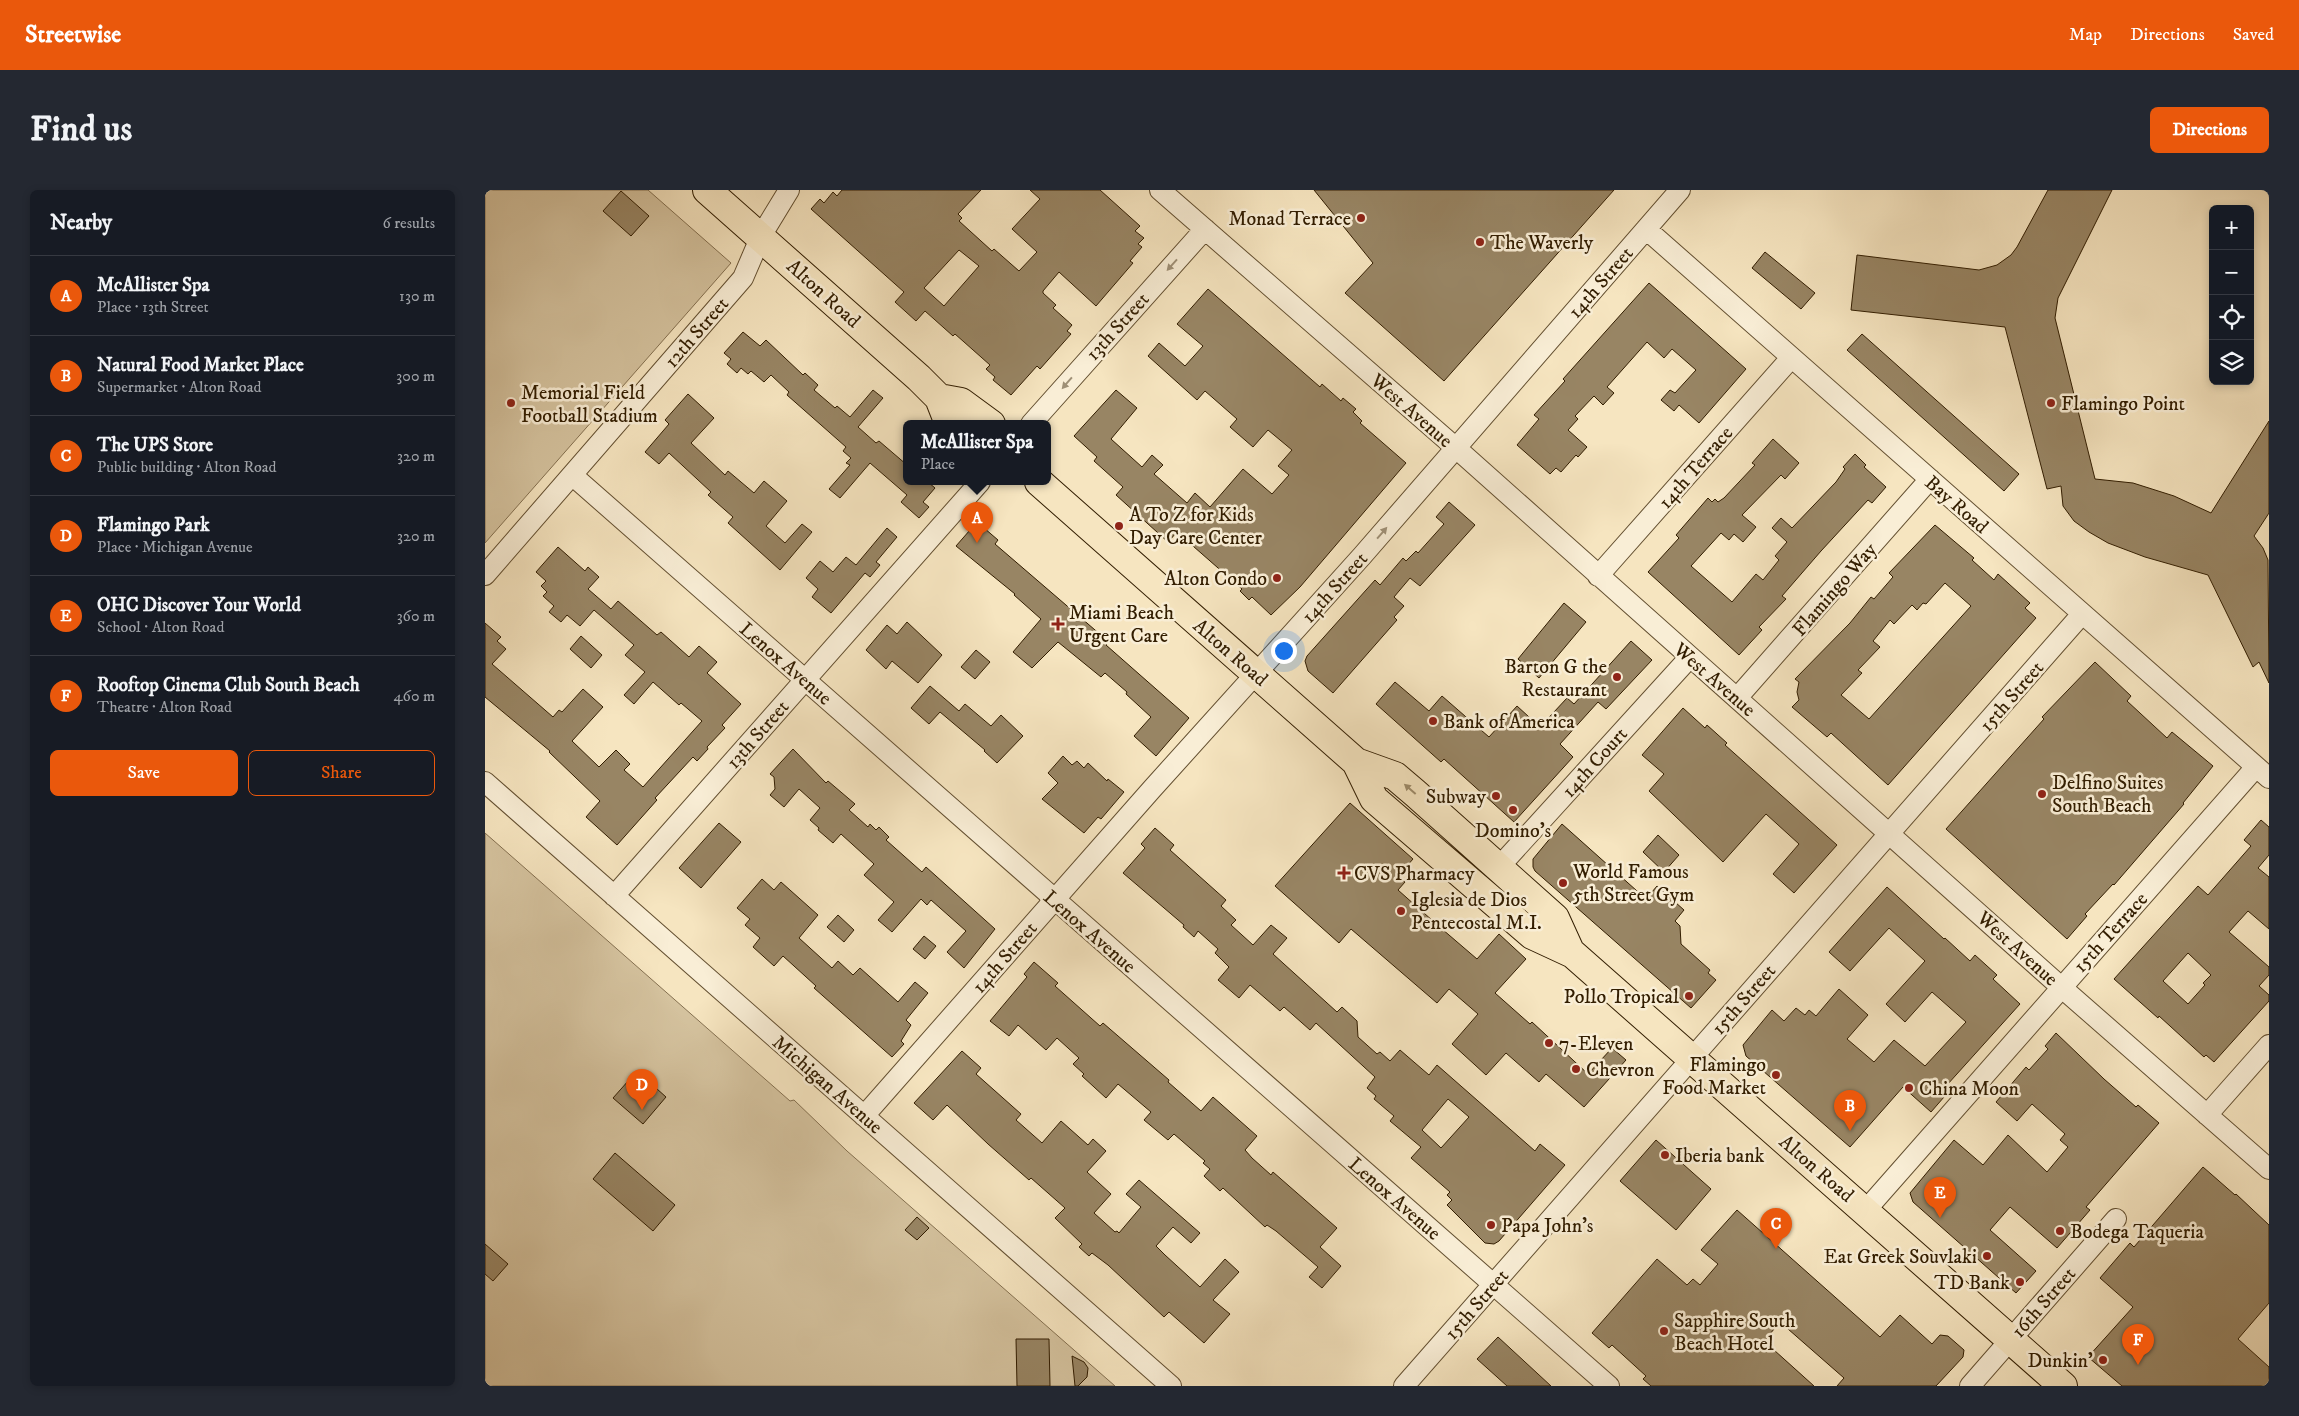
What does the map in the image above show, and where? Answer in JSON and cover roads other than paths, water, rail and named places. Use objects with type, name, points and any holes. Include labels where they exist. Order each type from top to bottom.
[{"type":"highway","name":"Alton Road","points":[[707,190],[761,236],[939,398],[947,416],[952,420]]},
{"type":"highway","name":"Alton Road","points":[[939,398],[961,402],[986,420]]},
{"type":"highway","name":"Alton Road","points":[[1042,485],[1356,762],[1395,776],[1499,867],[1555,918],[1570,951]]},
{"type":"highway","name":"Alton Road","points":[[1356,762],[1374,799],[1532,935],[1570,951],[2063,1386]]},
{"type":"highway","points":[[1392,814],[1475,858],[1499,867]]},
{"type":"highway","points":[[1492,900],[1551,914]]},
{"type":"street","name":"12th Street","points":[[485,575],[743,278],[761,236],[789,190]]},
{"type":"street","name":"West Avenue","points":[[1160,190],[1456,448],[2061,987],[2269,1169]]},
{"type":"street","name":"14th Street","points":[[864,1116],[1456,448],[1680,190]]},
{"type":"street","name":"13th Street","points":[[1035,420],[1205,229]]},
{"type":"street","name":"Bay Road","points":[[1646,229],[2263,773]]},
{"type":"street","name":"14th Terrace","points":[[1599,576],[1791,358]]},
{"type":"street","name":"Lenox Avenue","points":[[572,475],[1609,1386]]},
{"type":"street","name":"Flamingo Way","points":[[1737,698],[1930,479]]},
{"type":"street","name":"13th Street","points":[[614,896],[977,485]]},
{"type":"street","name":"15th Street","points":[[1404,1386],[2082,614]]},
{"type":"street","name":"14th Court","points":[[1499,867],[1690,657]]},
{"type":"street","name":"15th Terrace","points":[[1865,1210],[2061,987],[2263,773]]},
{"type":"street","name":"Michigan Avenue","points":[[485,782],[1171,1386]]},
{"type":"street","points":[[2207,1115],[2269,1045]]},
{"type":"street","name":"16th Street","points":[[1970,1386],[2116,1219]]},
{"type":"place","name":"Monad Terrace","points":[[1361,218]]},
{"type":"place","name":"The Waverly","points":[[1480,242]]},
{"type":"place","name":"Memorial Field Football Stadium","points":[[511,403]]},
{"type":"place","name":"Flamingo Point","points":[[2051,403]]},
{"type":"place","name":"A To Z for Kids Day Care Center","points":[[1119,526]]},
{"type":"place","name":"McAllister Spa","points":[[977,543]]},
{"type":"place","name":"Alton Condo","points":[[1277,578]]},
{"type":"place","name":"Miami Beach Urgent Care","points":[[1058,624]]},
{"type":"place","name":"Barton G the Restaurant","points":[[1617,677]]},
{"type":"place","name":"Bank of America","points":[[1433,721]]},
{"type":"place","name":"Delfino Suites South Beach","points":[[2042,794]]},
{"type":"place","name":"Subway","points":[[1496,796]]},
{"type":"place","name":"Domino's","points":[[1513,810]]},
{"type":"place","name":"CVS Pharmacy","points":[[1344,873]]},
{"type":"place","name":"World Famous 5th Street Gym","points":[[1563,883]]},
{"type":"place","name":"Iglesia de Dios Pentecostal M.I.","points":[[1401,911]]},
{"type":"place","name":"Pollo Tropical","points":[[1689,996]]},
{"type":"place","name":"7-Eleven","points":[[1549,1043]]},
{"type":"place","name":"Chevron","points":[[1576,1069]]},
{"type":"place","name":"Flamingo Food Market","points":[[1776,1075]]},
{"type":"place","name":"China Moon","points":[[1909,1088]]},
{"type":"place","name":"Flamingo Park","points":[[642,1110]]},
{"type":"place","name":"Natural Food Market Place","points":[[1850,1131]]},
{"type":"place","name":"Iberia bank","points":[[1665,1155]]},
{"type":"place","name":"OHC Discover Your World","points":[[1940,1218]]},
{"type":"place","name":"Papa John's","points":[[1491,1225]]},
{"type":"place","name":"Bodega Taqueria","points":[[2060,1231]]},
{"type":"place","name":"The UPS Store","points":[[1776,1249]]},
{"type":"place","name":"Eat Greek Souvlaki","points":[[1987,1256]]},
{"type":"place","name":"TD Bank","points":[[2020,1282]]},
{"type":"place","name":"Sapphire South Beach Hotel","points":[[1664,1331]]},
{"type":"place","name":"Dunkin'","points":[[2103,1360]]},
{"type":"place","name":"Rooftop Cinema Club South Beach","points":[[2138,1365]]}]
